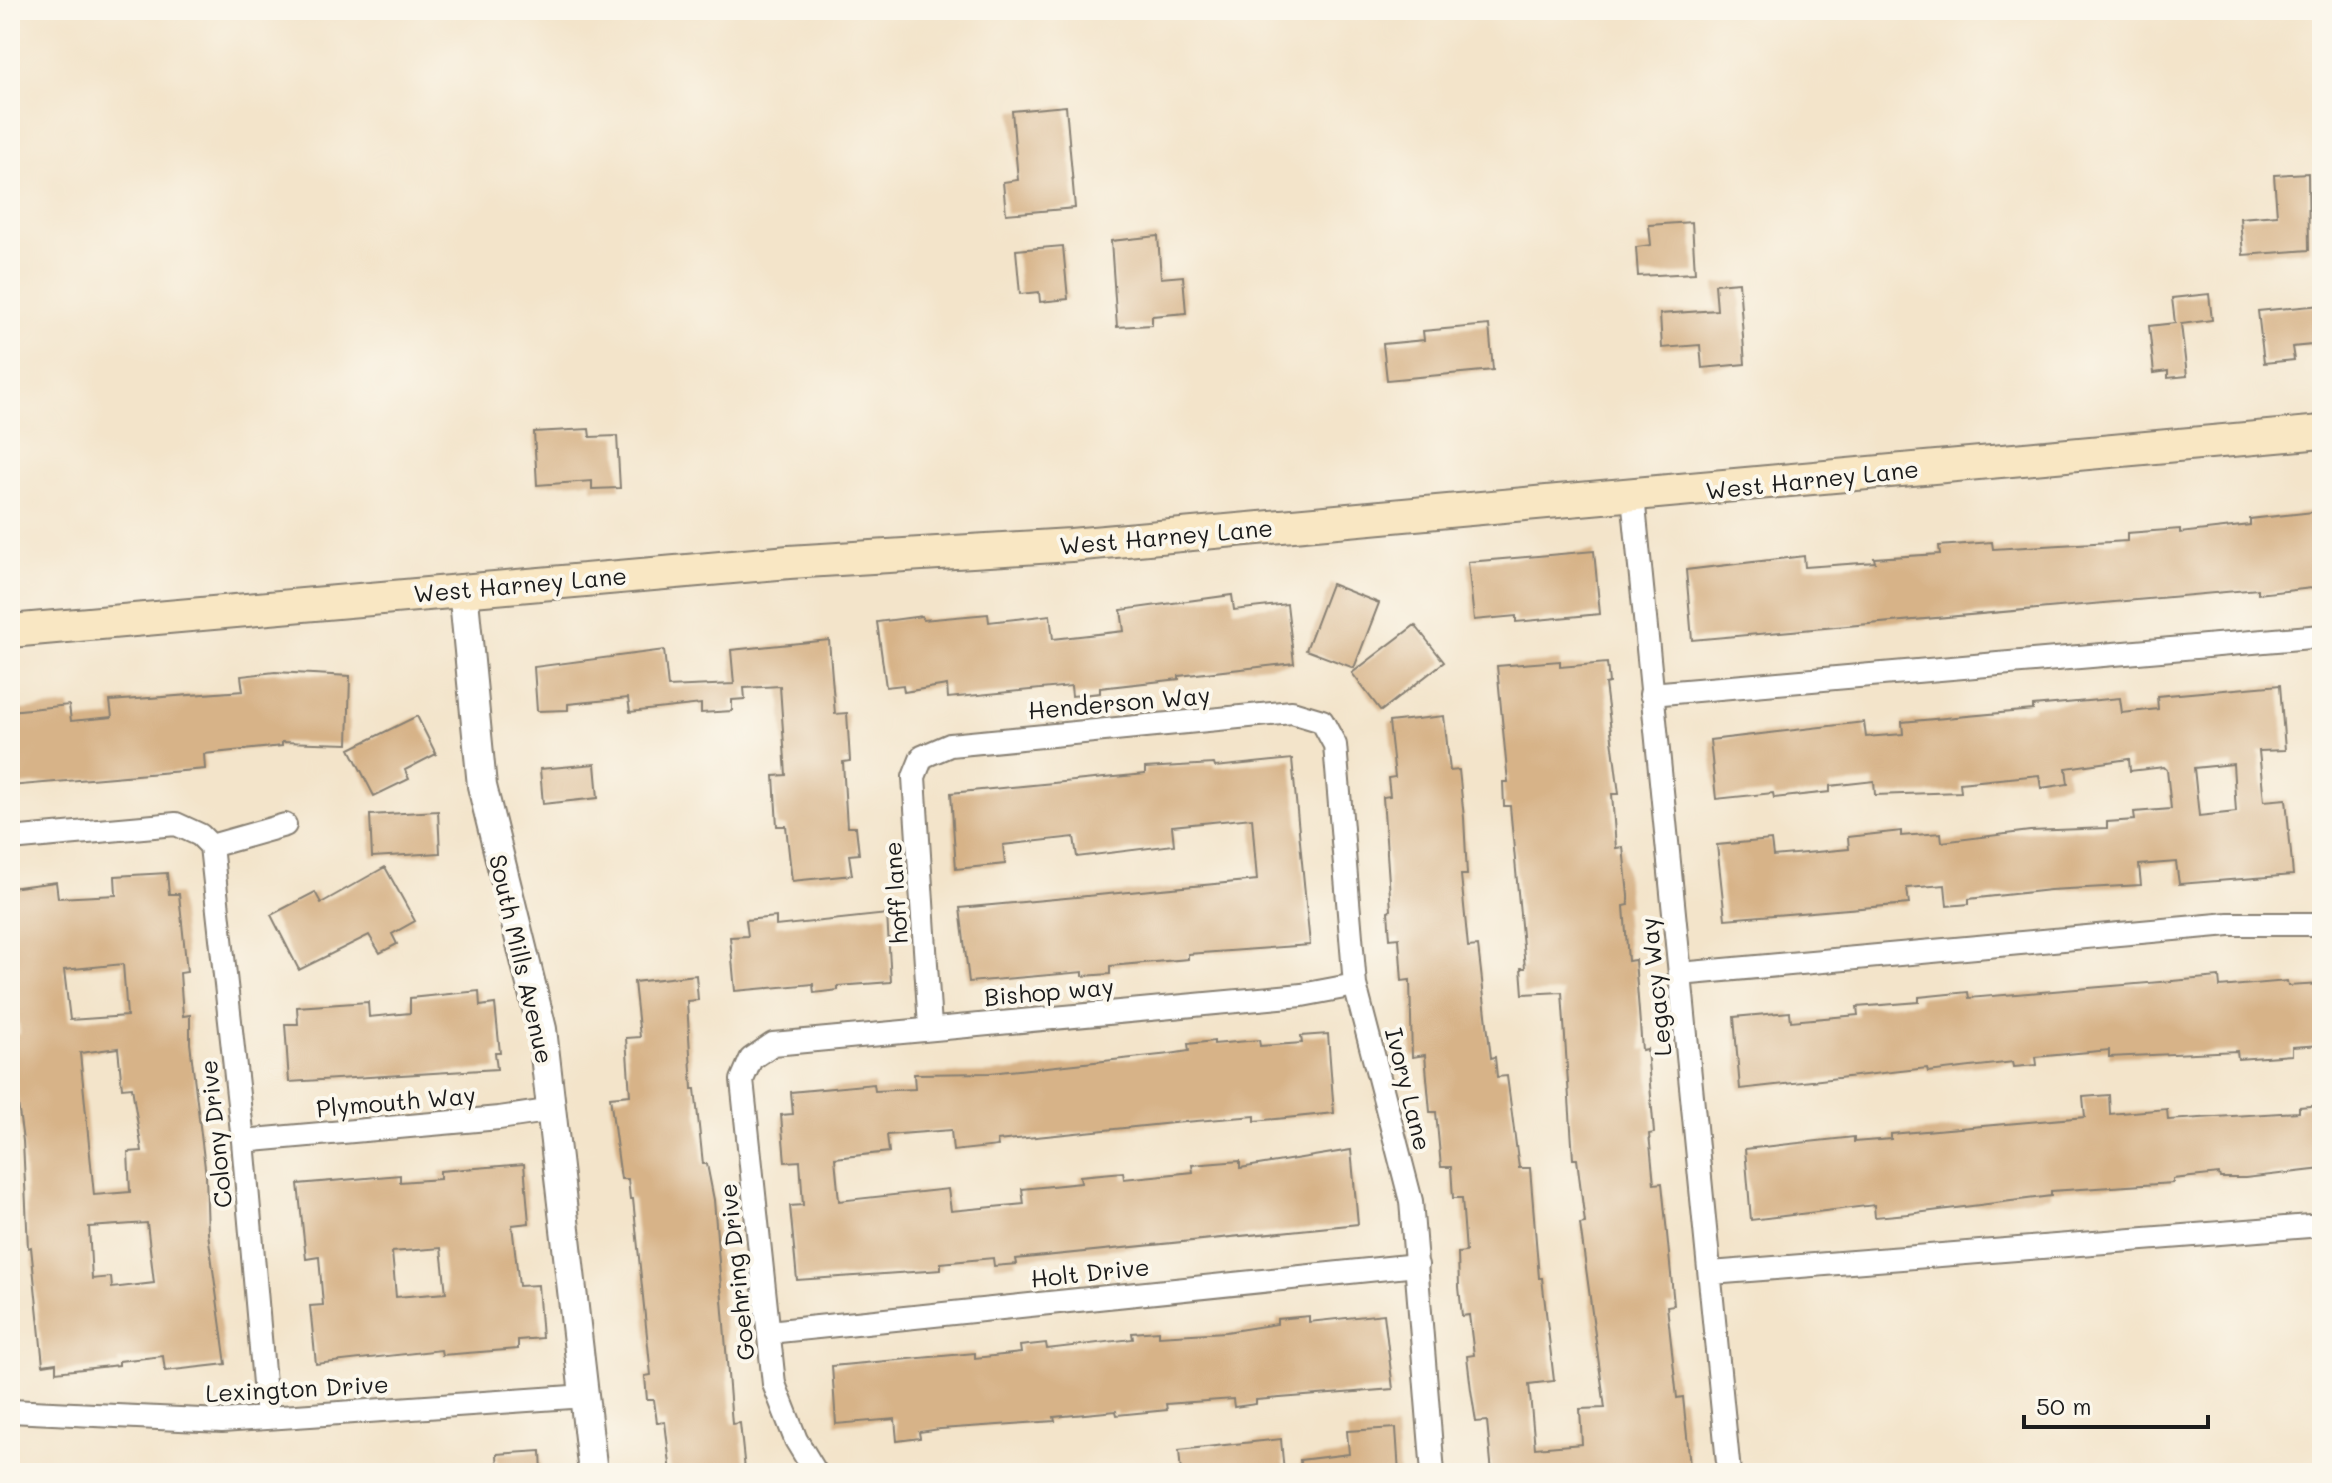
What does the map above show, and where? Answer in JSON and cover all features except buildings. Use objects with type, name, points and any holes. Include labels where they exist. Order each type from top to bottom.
[{"type":"main road","name":"West Harney Lane","points":[[10,631],[789,562],[1071,545],[2322,432]]},
{"type":"street","name":"Legacy Way","points":[[1633,496],[1729,1473]]},
{"type":"street","name":"South Mills Avenue","points":[[463,589],[482,786],[542,1029],[554,1110],[593,1473]]},
{"type":"street","points":[[1651,694],[2321,641]]},
{"type":"street","name":"Henderson Way","points":[[922,757],[950,745],[1292,712],[1322,721]]},
{"type":"street","name":"Ivory Lane","points":[[1322,721],[1335,745],[1355,985],[1411,1201],[1433,1473]]},
{"type":"street","name":"hoff lane","points":[[922,757],[914,777],[930,1027]]},
{"type":"street","points":[[10,839],[176,824],[200,835],[211,846],[285,825]]},
{"type":"street","name":"Colony Drive","points":[[211,846],[243,1141],[267,1418]]},
{"type":"street","points":[[1680,974],[2229,924],[2322,924]]},
{"type":"street","name":"Bishop way","points":[[751,1059],[773,1044],[930,1027],[1302,995],[1355,985]]},
{"type":"street","name":"Goehring Drive","points":[[751,1059],[742,1080],[774,1384],[796,1440],[816,1473]]},
{"type":"street","name":"Plymouth Way","points":[[243,1141],[499,1118],[554,1110]]},
{"type":"street","points":[[1711,1273],[2322,1225]]},
{"type":"street","name":"Holt Drive","points":[[769,1332],[1417,1265]]},
{"type":"street","name":"Lexington Drive","points":[[10,1411],[222,1421],[586,1396]]}]
